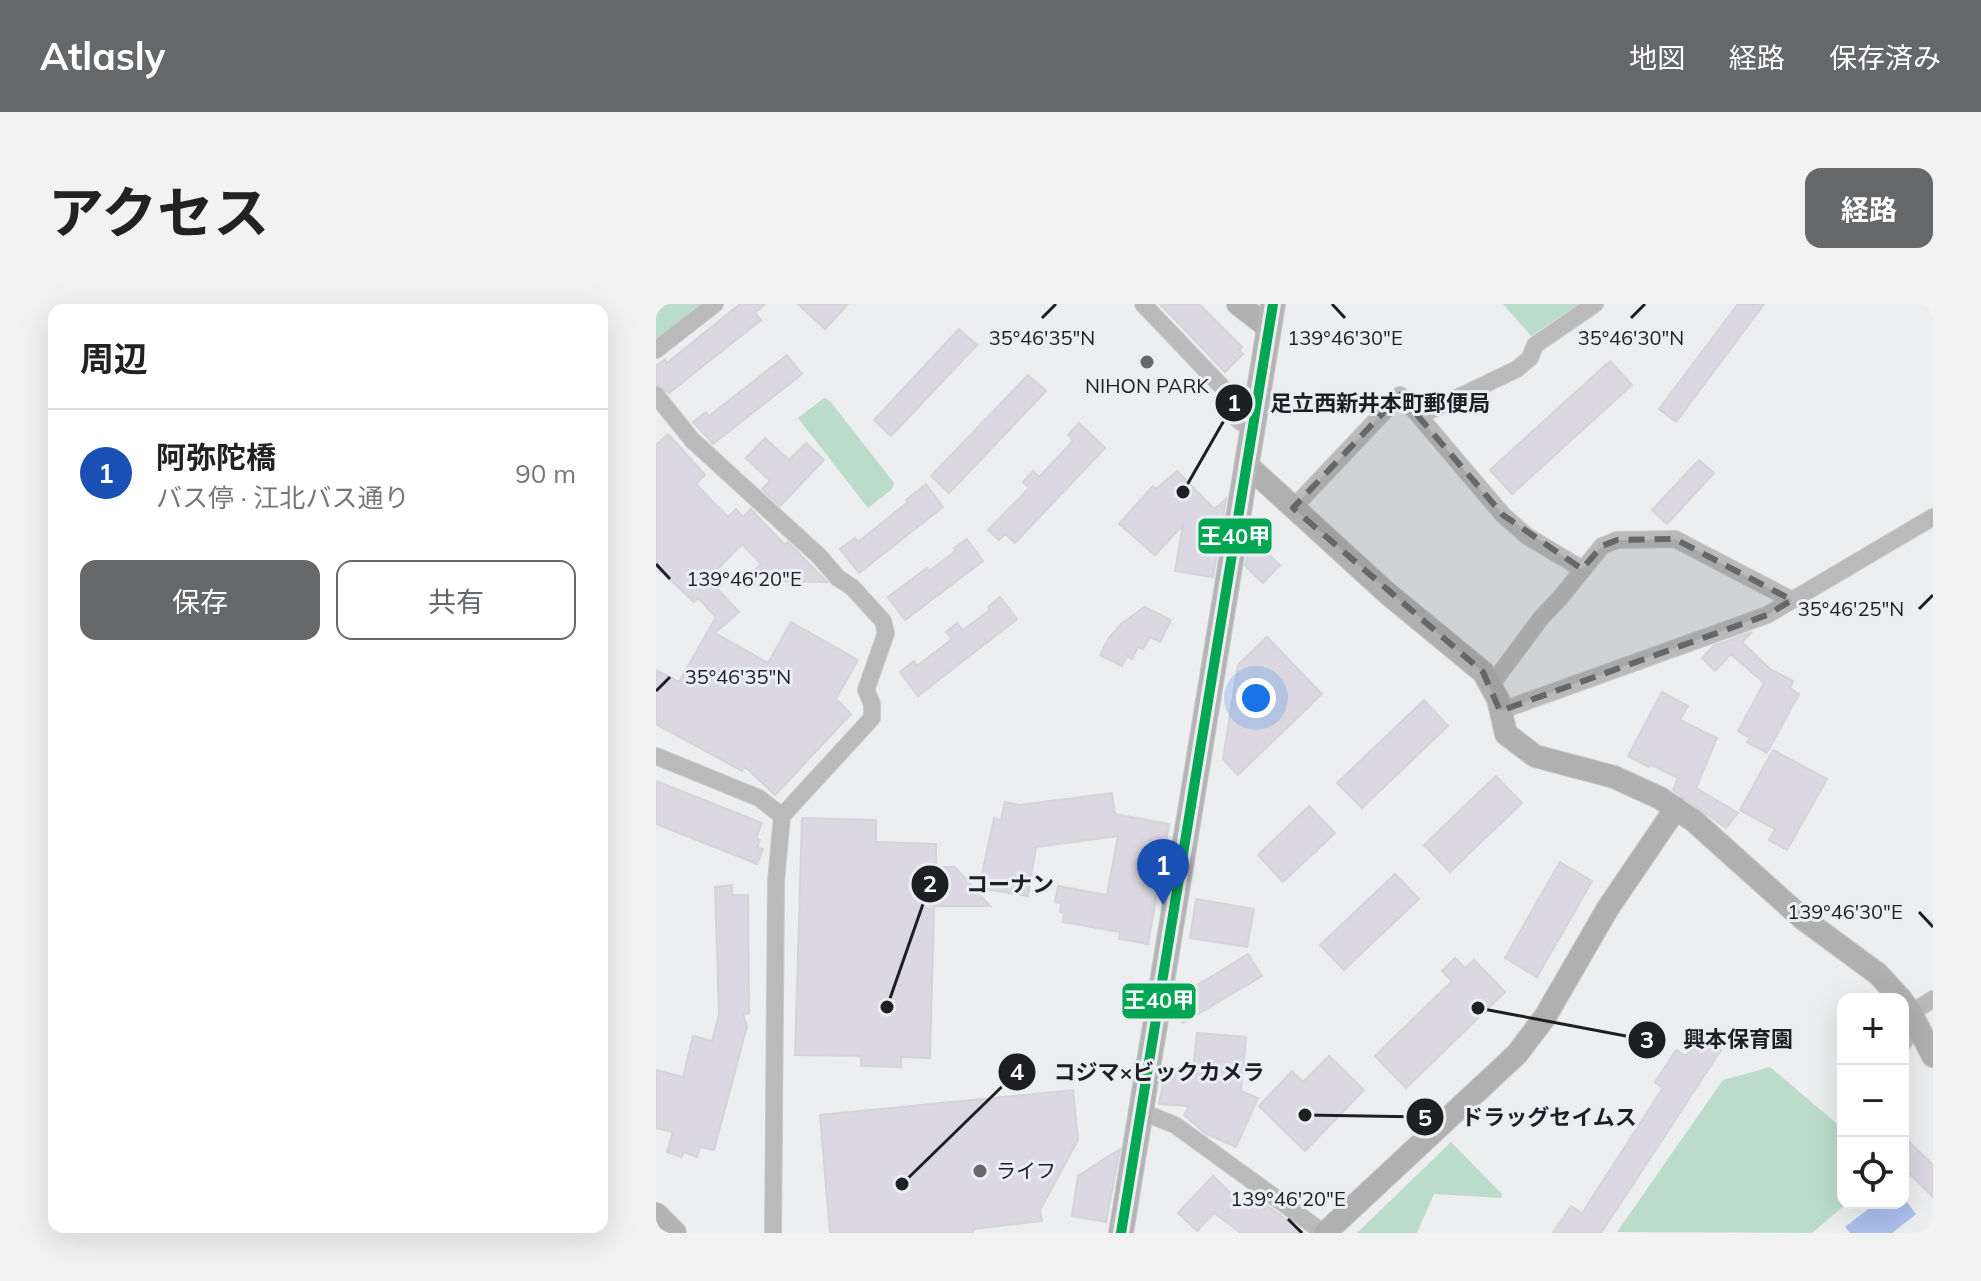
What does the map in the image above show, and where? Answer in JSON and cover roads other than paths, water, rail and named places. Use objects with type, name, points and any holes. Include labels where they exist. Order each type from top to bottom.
[{"type":"main road","points":[[1121,1233],[1271,316]]},
{"type":"main road","points":[[656,1215],[674,1233]]},
{"type":"street","points":[[656,350],[715,304]]},
{"type":"street","points":[[1143,304],[1223,388],[1238,420],[1251,429]]},
{"type":"street","points":[[1238,304],[1271,316]]},
{"type":"street","points":[[1419,416],[1517,369],[1530,358],[1535,345],[1595,304]]},
{"type":"street","points":[[656,395],[692,440],[819,556],[838,578],[852,587],[883,621],[886,633],[866,690],[872,704],[872,718],[782,816],[776,881],[773,1233]]},
{"type":"street","points":[[1293,508],[1400,395],[1503,515],[1527,536],[1582,569]]},
{"type":"street","points":[[1246,464],[1387,593],[1483,672],[1492,684],[1506,734],[1535,756],[1614,777],[1676,808],[1802,918],[1878,974],[1894,993]]},
{"type":"street","points":[[1500,711],[1767,615],[1933,517]]},
{"type":"street","points":[[1492,684],[1582,569],[1602,546],[1617,540],[1675,539],[1792,600]]},
{"type":"street","points":[[656,756],[759,798],[782,816]]},
{"type":"street","points":[[1140,1111],[1175,1125],[1324,1233],[1517,1054],[1545,1017],[1608,908],[1676,808]]},
{"type":"street","points":[[1909,1009],[1933,999]]},
{"type":"street","points":[[1909,1011],[1933,1056]]},
{"type":"water","points":[[1909,1205],[1916,1214],[1892,1233],[1850,1233],[1845,1227],[1868,1209],[1909,1209]]},
{"type":"place","name":"NIHON PARK","points":[[1147,362]]},
{"type":"place","name":"足立西新井本町郵便局","points":[[1183,492]]},
{"type":"place","name":"阿弥陀橋","points":[[1163,905]]},
{"type":"place","name":"コーナン","points":[[887,1007]]},
{"type":"place","name":"興本保育園","points":[[1478,1008]]},
{"type":"place","name":"ドラッグセイムス","points":[[1305,1115]]},
{"type":"place","name":"ライフ","points":[[980,1171]]},
{"type":"place","name":"コジマ×ビックカメラ","points":[[902,1184]]}]
